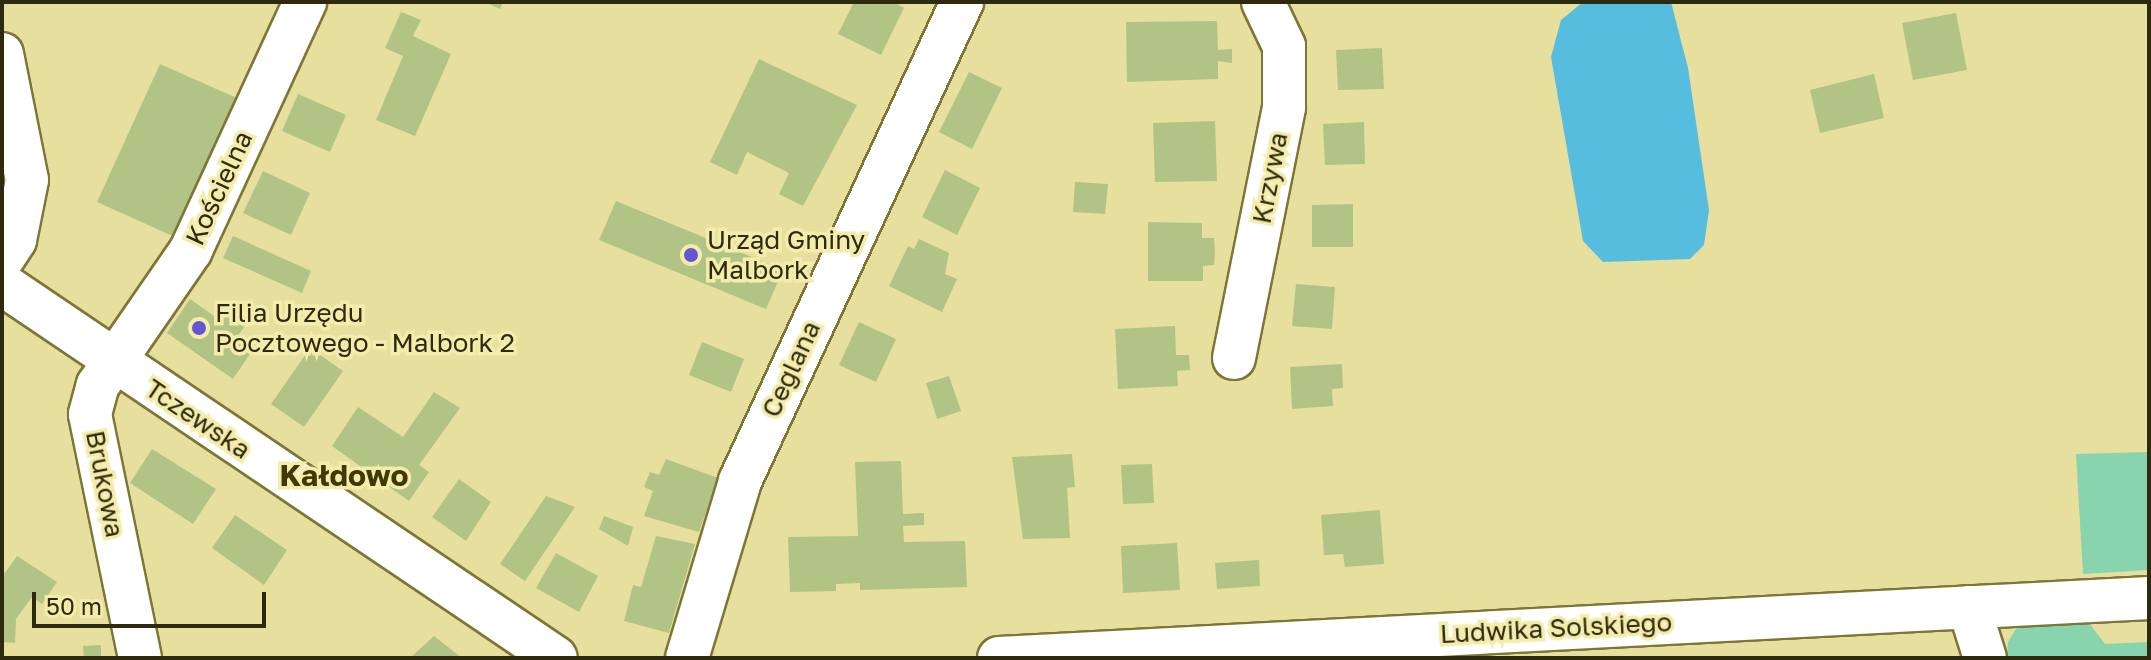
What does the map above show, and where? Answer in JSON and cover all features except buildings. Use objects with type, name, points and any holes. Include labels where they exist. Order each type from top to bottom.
[{"type":"street","name":"Kościelna","points":[[115,363],[191,250],[305,2]]},
{"type":"street","name":"Ceglana","points":[[687,658],[740,481],[962,2]]},
{"type":"street","name":"Krzywa","points":[[1234,358],[1284,107],[1284,46],[1263,2]]},
{"type":"street","points":[[2,54],[27,180],[15,240],[2,260]]},
{"type":"street","name":"Tczewska","points":[[2,284],[547,656]]},
{"type":"street","name":"Brukowa","points":[[115,363],[98,385],[90,414],[140,658]]},
{"type":"street","name":"Ludwika Solskiego","points":[[999,658],[2149,598]]},
{"type":"street","points":[[1969,607],[1985,658]]},
{"type":"green space","points":[[2149,452],[2149,570],[2083,574],[2076,454]]},
{"type":"green space","points":[[2086,619],[2105,644],[2149,642],[2149,658],[2007,658],[2008,642],[2019,624]]},
{"type":"water","points":[[1583,2],[1671,2],[1688,68],[1709,210],[1704,245],[1690,259],[1603,262],[1583,241],[1551,57],[1561,20]]},
{"type":"place","name":"Urząd Gminy Malbork","points":[[691,255]]},
{"type":"place","name":"Filia Urzędu Pocztowego - Malbork 2","points":[[199,328]]},
{"type":"district","name":"Kałdowo","points":[[344,475]]}]
